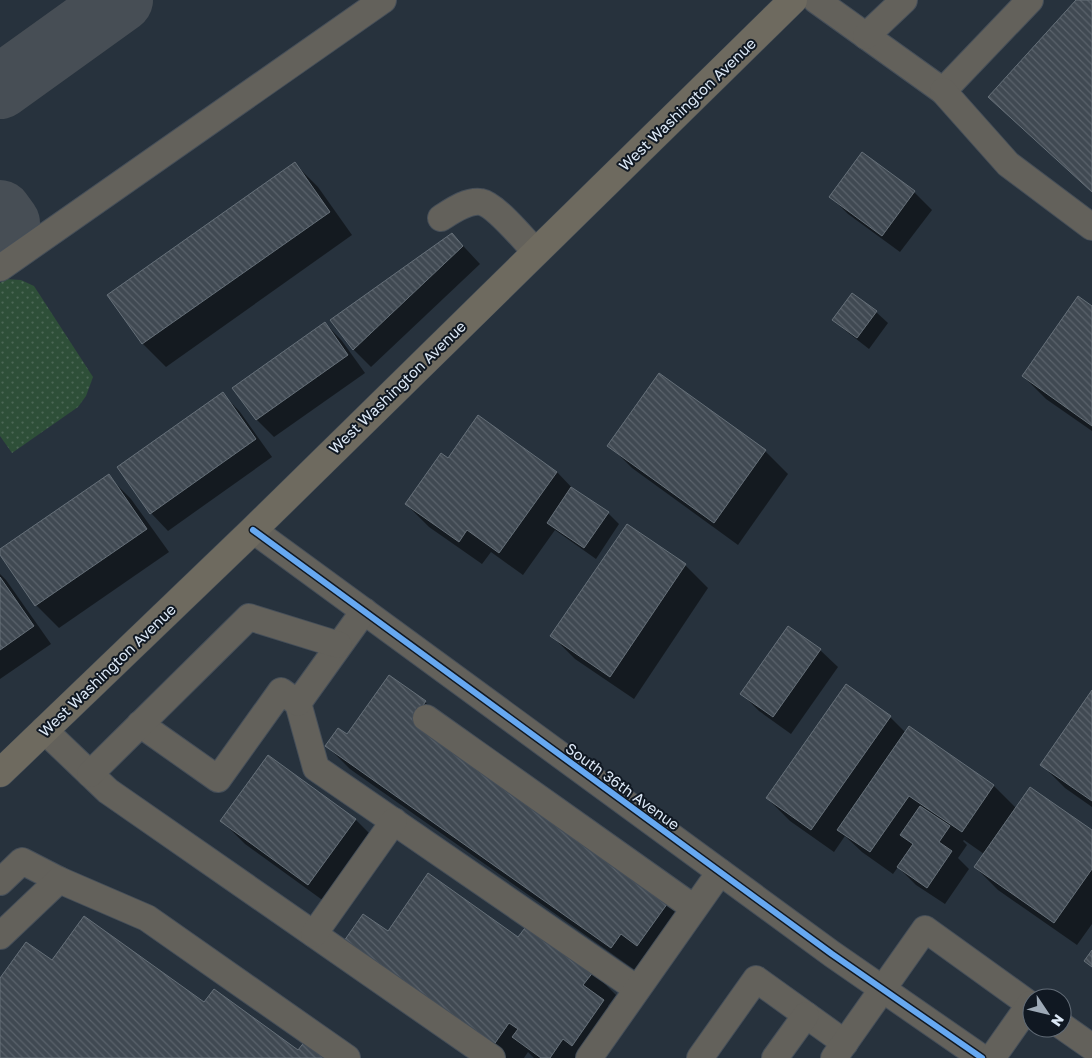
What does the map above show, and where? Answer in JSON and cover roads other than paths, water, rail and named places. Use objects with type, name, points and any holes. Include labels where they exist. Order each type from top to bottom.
[{"type":"main road","name":"West Washington Avenue","points":[[2,768],[252,530],[793,0]]},
{"type":"street","points":[[0,268],[383,0]]},
{"type":"street","points":[[816,0],[943,91],[1008,164],[1092,227]]},
{"type":"street","points":[[866,36],[904,0]]},
{"type":"street","points":[[943,91],[1030,0]]},
{"type":"street","points":[[441,218],[461,205],[480,202],[496,211],[536,252]]},
{"type":"street","name":"South 36th Avenue","points":[[252,530],[720,872],[882,989],[982,1058]]},
{"type":"street","points":[[298,703],[364,611]]},
{"type":"street","points":[[90,774],[249,618],[339,645]]},
{"type":"street","points":[[140,724],[218,779],[281,691],[298,703],[316,768],[637,989]]},
{"type":"street","points":[[426,718],[694,908]]},
{"type":"street","points":[[44,730],[108,791],[492,1058]]},
{"type":"street","points":[[314,934],[394,821]]},
{"type":"street","points":[[0,882],[22,861],[59,880],[147,918],[347,1058]]},
{"type":"street","points":[[589,1058],[720,872]]},
{"type":"street","points":[[0,936],[59,880]]},
{"type":"street","points":[[700,1058],[756,979],[806,1015],[840,1050],[925,929],[1022,999]]},
{"type":"street","points":[[775,1058],[806,1015]]},
{"type":"street","points":[[992,1058],[1022,1017]]},
{"type":"street","points":[[1072,1033],[1092,1047]]}]
